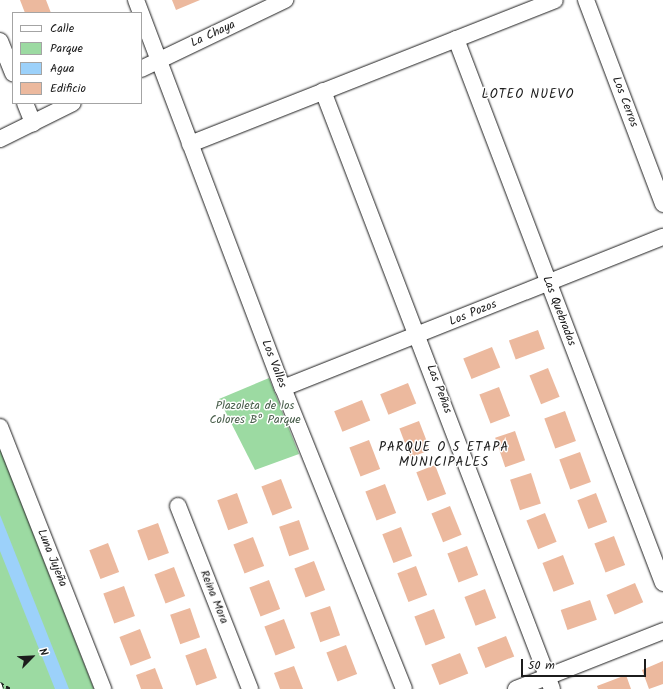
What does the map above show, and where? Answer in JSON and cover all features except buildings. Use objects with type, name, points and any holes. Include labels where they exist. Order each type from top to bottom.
[{"type":"street","name":"Los Valles","points":[[136,0],[141,12]]},
{"type":"street","name":"La Chaya","points":[[142,69],[285,0]]},
{"type":"street","points":[[190,144],[555,0]]},
{"type":"street","name":"Los Cerros","points":[[586,0],[663,204]]},
{"type":"street","name":"Los Valles","points":[[142,15],[283,388],[404,689]]},
{"type":"street","name":"Las Quebradas","points":[[456,39],[663,583]]},
{"type":"street","points":[[0,41],[12,71]]},
{"type":"street","name":"Las Peñas","points":[[323,91],[418,334],[549,683]]},
{"type":"street","points":[[25,104],[33,123]]},
{"type":"street","points":[[0,139],[71,104]]},
{"type":"street","name":"Los Pozos","points":[[283,388],[663,237]]},
{"type":"street","name":"Luna Jujeña","points":[[0,427],[103,689]]},
{"type":"street","name":"Reina Mora","points":[[178,506],[250,689]]},
{"type":"street","points":[[516,689],[549,683],[663,631]]},
{"type":"path","points":[[0,683],[11,689]]},
{"type":"green space","name":"Plazoleta de los Colores Bº Parque","points":[[269,378],[299,454],[255,470],[219,399]]},
{"type":"green space","points":[[0,449],[94,689],[0,689]]},
{"type":"water","points":[[0,515],[69,689],[55,689],[0,551]]},
{"type":"railway","points":[[0,683],[2,689]]},
{"type":"district","name":"LOTEO NUEVO","points":[[528,95]]},
{"type":"district","name":"PARQUE O 5 ETAPA MUNICIPALES","points":[[444,456]]}]
